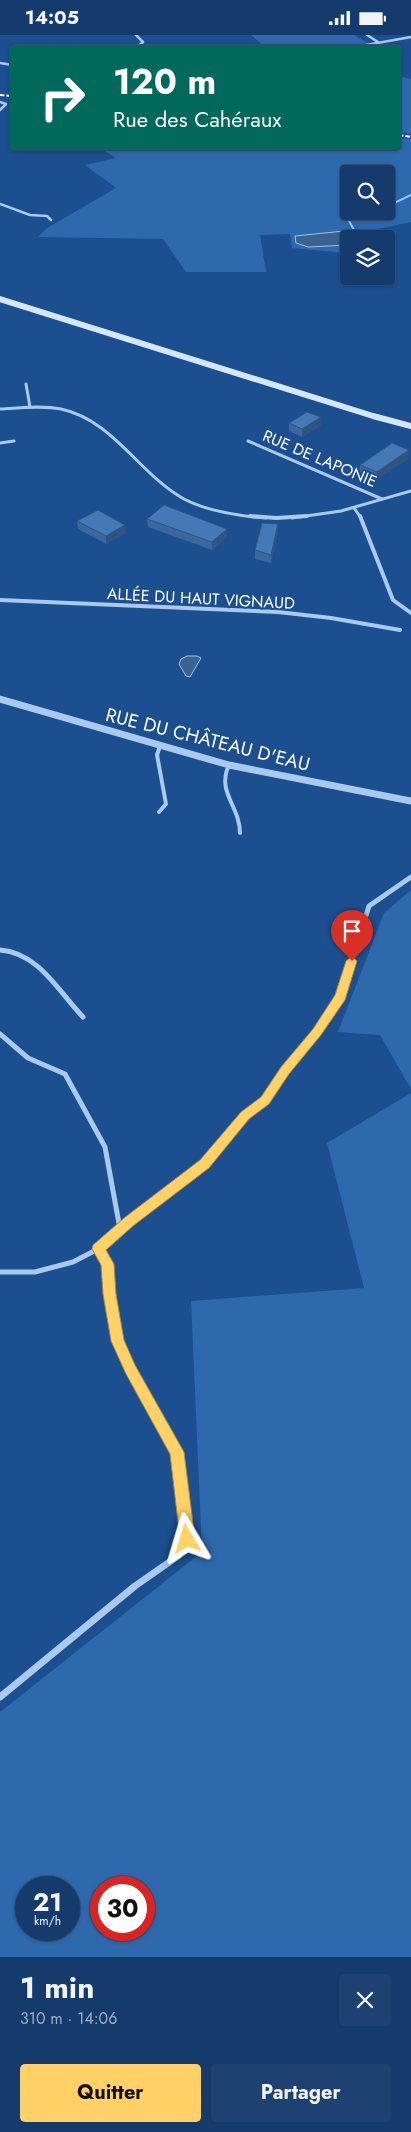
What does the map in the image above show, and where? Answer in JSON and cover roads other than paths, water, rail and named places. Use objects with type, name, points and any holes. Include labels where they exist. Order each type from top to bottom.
[{"type":"main road","points":[[0,299],[373,416],[411,426]]},
{"type":"main road","points":[[373,416],[411,431]]},
{"type":"street","points":[[136,35],[143,42],[139,45]]},
{"type":"street","points":[[367,35],[379,42]]},
{"type":"street","points":[[365,45],[411,37]]},
{"type":"street","points":[[0,101],[6,104],[1,108]]},
{"type":"street","points":[[0,204],[30,215],[47,216],[51,220]]},
{"type":"street","points":[[26,384],[30,407]]},
{"type":"street","points":[[0,409],[55,407],[80,415],[96,423],[175,492],[206,507],[241,515],[281,518],[325,514],[354,508],[411,491]]},
{"type":"street","points":[[0,443],[14,441]]},
{"type":"street","name":"RUE DE LAPONIE","points":[[248,441],[382,499]]},
{"type":"street","points":[[354,508],[360,518],[393,600],[411,613]]},
{"type":"street","name":"ALLÉE DU HAUT VIGNAUD","points":[[0,600],[278,612],[331,618],[400,630]]},
{"type":"street","name":"RUE DU CHÂTEAU D'EAU","points":[[0,699],[229,765],[411,801]]},
{"type":"street","points":[[159,812],[166,804],[157,755],[160,745]]},
{"type":"street","points":[[229,765],[224,775],[224,786],[226,796],[238,818],[240,833]]},
{"type":"street","points":[[0,1272],[35,1272],[73,1262],[98,1249],[120,1229],[205,1164],[245,1115],[265,1100],[285,1071],[317,1032],[340,997],[369,906],[411,877]]},
{"type":"street","points":[[0,950],[8,949],[23,954],[32,960],[71,1006],[83,1017]]},
{"type":"street","points":[[0,1034],[28,1057],[65,1074],[105,1147],[120,1229]]},
{"type":"street","points":[[0,1697],[52,1656],[134,1586],[178,1556],[187,1539],[177,1452],[130,1369],[118,1341],[109,1294],[108,1264],[98,1249]]},
{"type":"waterway","points":[[395,203],[411,195]]},
{"type":"waterway","points":[[349,220],[354,230]]},
{"type":"railway","points":[[0,95],[10,96]]},
{"type":"railway","points":[[401,135],[411,137]]}]
